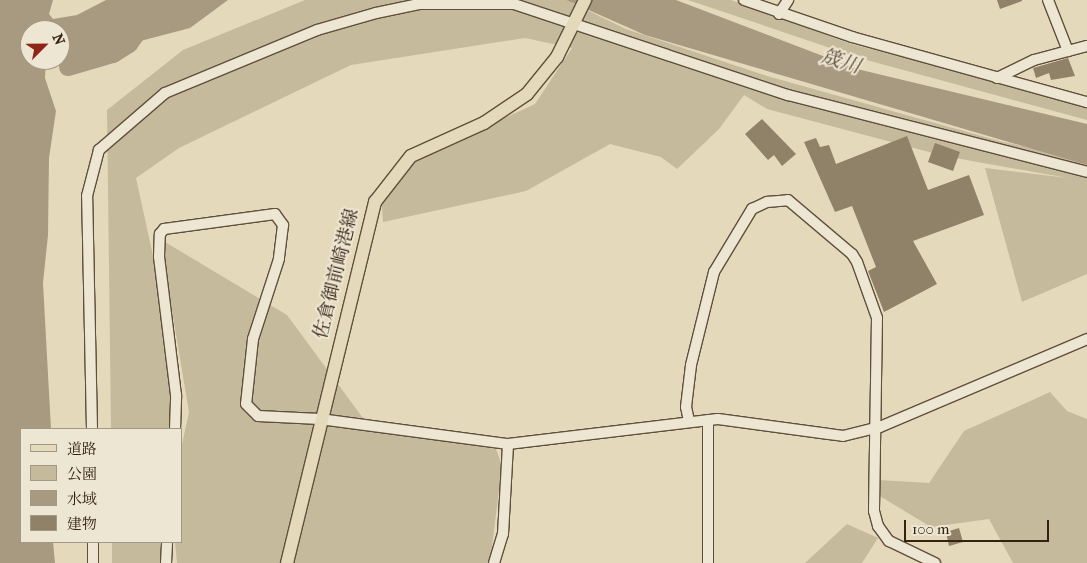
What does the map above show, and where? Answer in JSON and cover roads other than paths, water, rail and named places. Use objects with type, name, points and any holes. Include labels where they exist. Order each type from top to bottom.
[{"type":"main road","name":"佐倉御前崎港線","points":[[287,563],[368,220],[386,184],[411,156],[484,123],[527,94],[544,78],[574,23],[584,0]]},
{"type":"street","points":[[744,0],[779,14],[997,78],[1087,102]]},
{"type":"street","points":[[779,14],[788,0]]},
{"type":"street","points":[[1048,0],[1068,51]]},
{"type":"street","points":[[92,428],[87,196],[99,150],[165,92],[220,68],[318,30],[393,9],[419,4],[490,2],[540,12],[788,95],[1087,172]]},
{"type":"street","points":[[997,78],[1034,60],[1087,46]]},
{"type":"street","points":[[689,421],[686,407],[691,365],[714,272],[752,209],[767,202],[788,200],[852,254],[856,262],[877,318],[874,511],[878,526],[889,541],[935,563]]},
{"type":"street","points":[[175,428],[176,395],[158,257],[160,234],[164,229],[275,214],[283,225],[279,259],[253,339],[246,404],[258,416],[320,419],[508,444],[708,420],[749,421],[843,436],[875,429],[1087,339]]},
{"type":"street","points":[[708,420],[708,563]]},
{"type":"street","points":[[494,563],[502,534],[508,444]]},
{"type":"street","points":[[93,543],[93,563]]},
{"type":"street","points":[[166,563],[167,543]]},
{"type":"water","points":[[0,0],[53,0],[49,14],[53,19],[77,15],[106,0],[228,0],[190,28],[129,44],[113,54],[70,66],[70,20],[20,20],[20,70],[45,70],[45,78],[56,111],[49,158],[48,235],[43,283],[51,428],[20,428],[20,543],[53,543],[55,563],[0,563]]},
{"type":"water","points":[[566,0],[676,0],[857,69],[1087,124],[1087,165],[645,35]]},
{"type":"waterway","name":"筬川","points":[[70,66],[113,54],[129,44],[161,0]]}]
